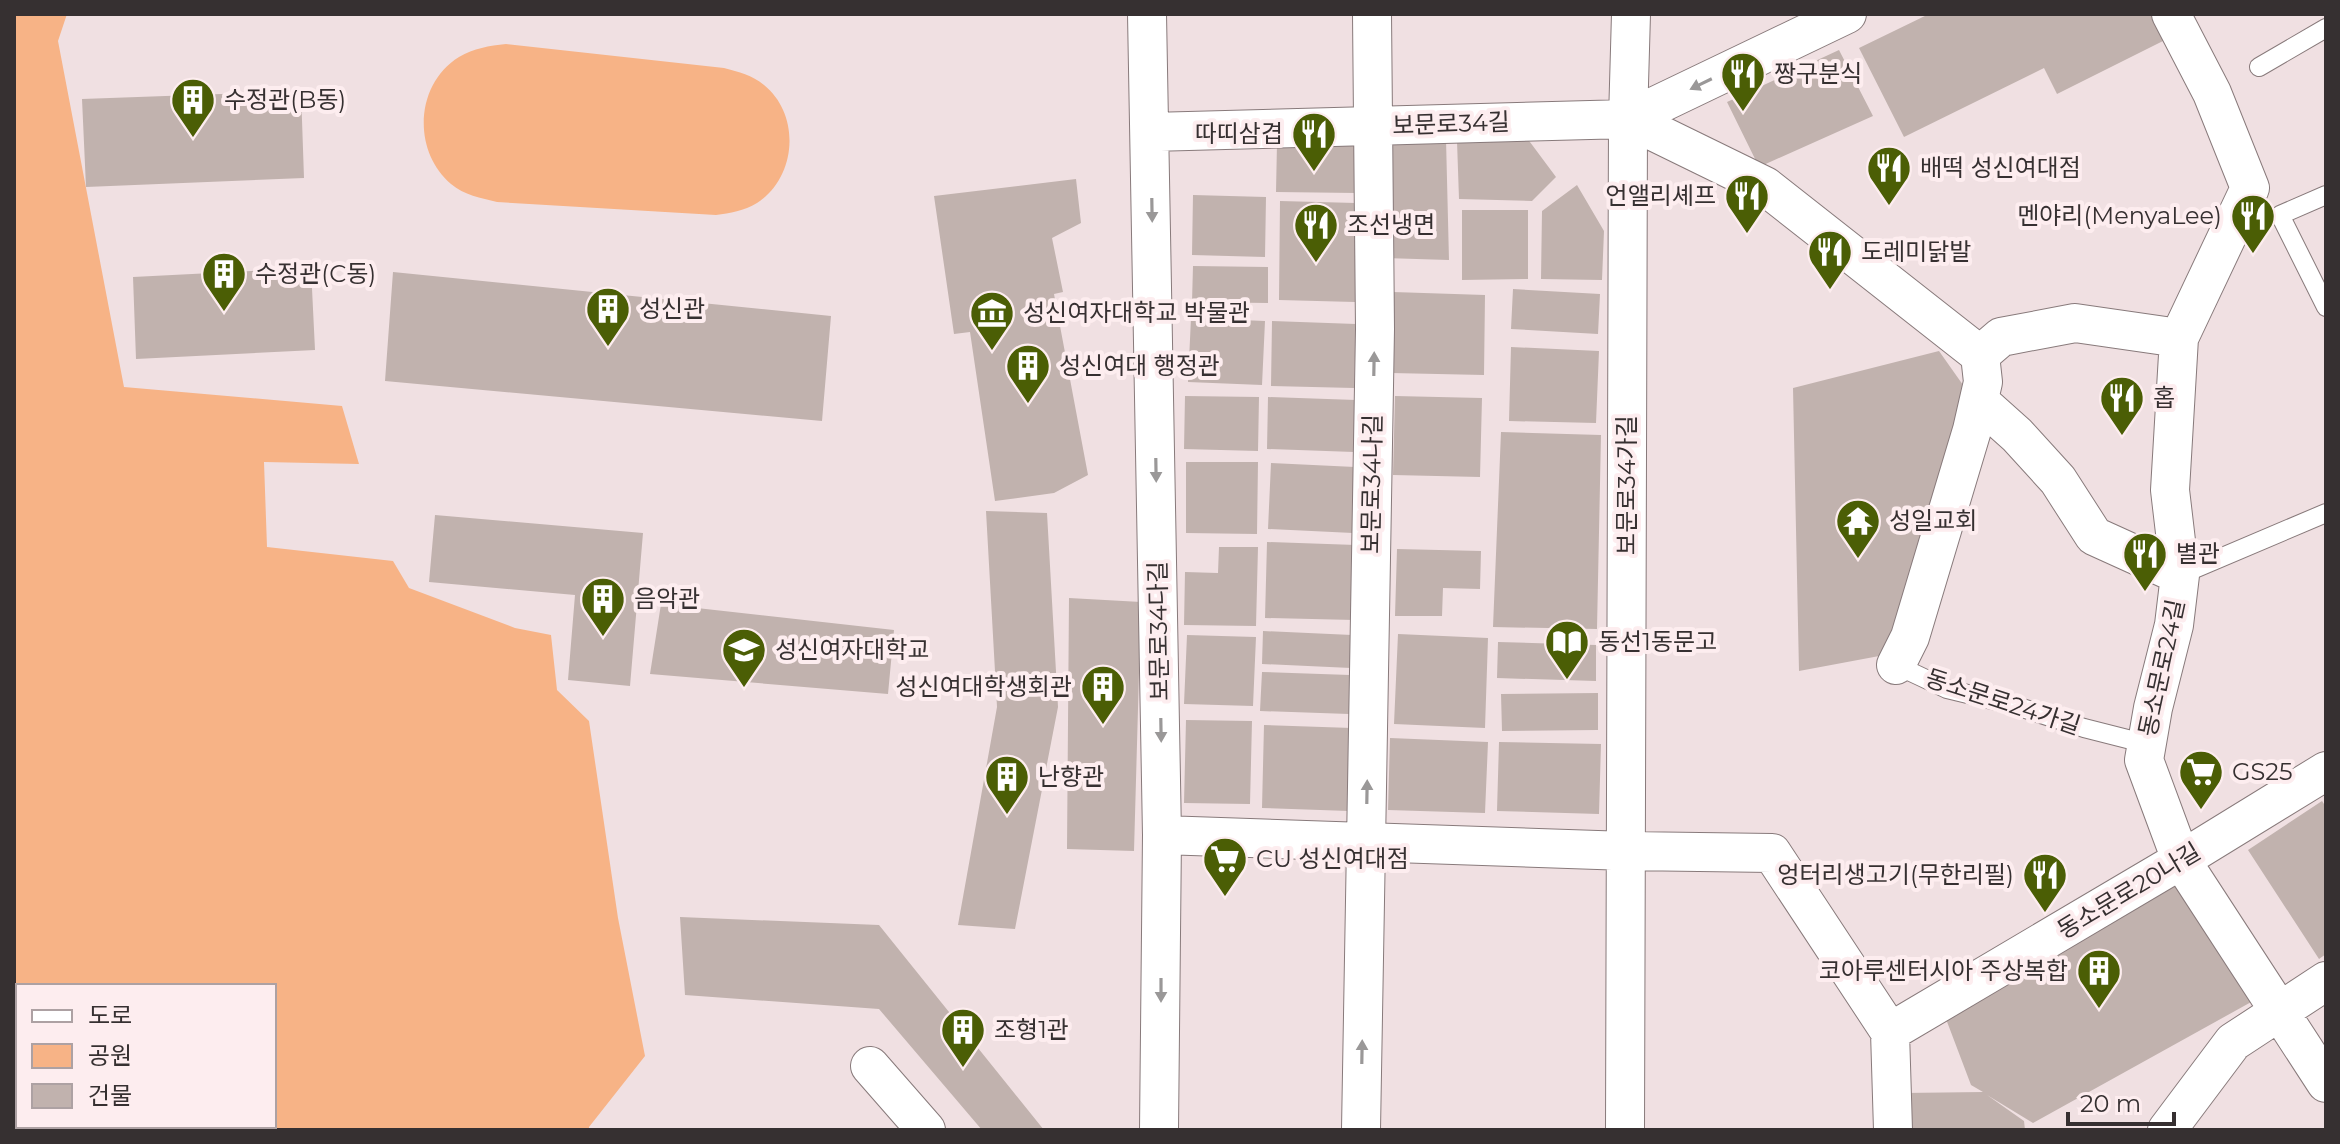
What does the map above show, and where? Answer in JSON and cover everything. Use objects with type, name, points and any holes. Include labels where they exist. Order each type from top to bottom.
[{"type":"street","points":[[1147,14],[1151,132]]},
{"type":"street","name":"보문로34나길","points":[[1361,1130],[1375,329],[1372,14]]},
{"type":"street","name":"보문로34가길","points":[[1625,1130],[1628,119],[1631,14]]},
{"type":"street","name":"보문로34길","points":[[1151,132],[1628,119],[1847,14]]},
{"type":"street","name":"동소문로24길","points":[[2171,14],[2212,93],[2250,188],[2179,338],[2170,490],[2180,575],[2174,625],[2144,760],[2181,860],[2326,1083]]},
{"type":"street","points":[[1628,119],[1765,186],[1980,355],[2001,337],[2075,323],[2179,338]]},
{"type":"street","name":"보문로34다길","points":[[1151,132],[1162,835],[1159,1130]]},
{"type":"street","name":"동소문로24가길","points":[[1896,665],[1910,637],[1979,401],[1983,382],[1980,355]]},
{"type":"street","points":[[1979,401],[2017,435],[2058,480],[2094,536],[2180,575]]},
{"type":"street","name":"동소문로20나길","points":[[1890,1032],[2326,771]]},
{"type":"street","points":[[1162,835],[1772,853],[1890,1032],[1893,1130]]},
{"type":"street","points":[[2167,1130],[2233,1042],[2326,981]]},
{"type":"street","points":[[870,1066],[926,1130]]},
{"type":"lane","points":[[2259,67],[2326,28]]},
{"type":"lane","points":[[2326,195],[2280,215],[2326,307]]},
{"type":"lane","points":[[2180,575],[2326,513]]},
{"type":"lane","name":"동소문로24가길","points":[[1896,665],[1947,689],[2147,744]]},
{"type":"green space","points":[[14,14],[67,14],[58,41],[124,387],[342,406],[359,464],[264,462],[267,547],[393,561],[409,588],[515,628],[551,635],[557,690],[589,721],[618,918],[645,1056],[589,1130],[14,1130]]},
{"type":"green space","points":[[506,44],[724,68],[750,76],[776,98],[789,129],[787,162],[780,178],[757,203],[742,210],[716,215],[497,202],[461,191],[438,170],[430,154],[424,118],[427,100],[444,69],[459,57],[476,49]]},
{"type":"building","points":[[1929,14],[2157,14],[2169,38],[2057,94],[2044,68],[1904,137],[1859,48]]},
{"type":"building","points":[[1839,50],[1873,116],[1759,167],[1727,102]]},
{"type":"building","name":"수정관(B동)","points":[[301,91],[304,178],[86,187],[82,99]]},
{"type":"building","points":[[1527,138],[1556,177],[1532,201],[1459,199],[1457,141]]},
{"type":"building","points":[[1383,139],[1446,139],[1449,260],[1384,258]]},
{"type":"building","points":[[1277,143],[1359,143],[1356,193],[1276,192]]},
{"type":"building","name":"성신여대 행정관","points":[[1076,179],[1081,223],[1052,238],[1063,292],[1054,294],[1088,475],[1054,493],[995,501],[970,332],[954,334],[934,196]]},
{"type":"building","points":[[1577,185],[1604,231],[1602,280],[1541,279],[1542,211]]},
{"type":"building","points":[[1193,195],[1266,197],[1265,257],[1192,255]]},
{"type":"building","points":[[1280,201],[1356,203],[1355,302],[1279,300]]},
{"type":"building","points":[[1462,210],[1528,210],[1528,279],[1462,280]]},
{"type":"building","points":[[1193,266],[1268,267],[1268,303],[1192,302]]},
{"type":"building","name":"수정관(C동)","points":[[311,268],[315,350],[136,359],[133,277]]},
{"type":"building","name":"성신관","points":[[393,272],[831,316],[822,421],[385,381]]},
{"type":"building","points":[[1513,289],[1600,294],[1598,334],[1511,329]]},
{"type":"building","points":[[1393,292],[1485,295],[1484,375],[1391,373]]},
{"type":"building","points":[[1191,318],[1265,321],[1262,385],[1188,382]]},
{"type":"building","points":[[1272,321],[1356,324],[1354,388],[1271,386]]},
{"type":"building","points":[[1511,347],[1599,351],[1596,423],[1509,421]]},
{"type":"building","name":"성일교회","points":[[1939,351],[1963,385],[1951,466],[1890,654],[1799,671],[1793,388]]},
{"type":"building","points":[[1185,396],[1259,397],[1258,451],[1184,449]]},
{"type":"building","points":[[1395,396],[1482,398],[1480,477],[1393,475]]},
{"type":"building","points":[[1268,397],[1356,400],[1354,452],[1267,449]]},
{"type":"building","points":[[1501,432],[1601,435],[1597,629],[1493,627]]},
{"type":"building","points":[[1186,462],[1258,462],[1257,534],[1186,533]]},
{"type":"building","points":[[1271,463],[1355,467],[1353,533],[1268,529]]},
{"type":"building","name":"난향관","points":[[986,511],[1047,513],[1058,707],[1015,929],[958,925],[997,707]]},
{"type":"building","name":"음악관","points":[[435,515],[643,533],[630,686],[568,680],[575,595],[429,582]]},
{"type":"building","points":[[1267,542],[1356,545],[1354,620],[1265,618]]},
{"type":"building","points":[[1219,547],[1258,547],[1256,626],[1184,625],[1185,572],[1218,573]]},
{"type":"building","points":[[1397,549],[1481,551],[1480,589],[1443,588],[1442,616],[1395,616]]},
{"type":"building","name":"성신여대학생회관","points":[[1069,598],[1141,602],[1134,851],[1067,849]]},
{"type":"building","points":[[661,604],[894,630],[888,694],[650,674]]},
{"type":"building","points":[[1263,631],[1352,635],[1351,668],[1262,664]]},
{"type":"building","points":[[1398,634],[1488,638],[1485,728],[1394,724]]},
{"type":"building","points":[[1187,635],[1256,637],[1253,706],[1184,704]]},
{"type":"building","points":[[1498,642],[1596,645],[1596,681],[1497,678]]},
{"type":"building","points":[[1262,672],[1350,675],[1349,714],[1260,711]]},
{"type":"building","points":[[1598,693],[1598,730],[1502,731],[1501,694]]},
{"type":"building","points":[[1186,720],[1252,721],[1250,804],[1184,803]]},
{"type":"building","points":[[1264,725],[1352,728],[1349,811],[1262,808]]},
{"type":"building","points":[[1390,738],[1488,742],[1485,813],[1388,810]]},
{"type":"building","points":[[1499,742],[1601,744],[1599,814],[1497,811]]},
{"type":"building","points":[[2322,801],[2326,807],[2326,954],[2319,959],[2248,850]]},
{"type":"building","name":"코아루센터시아 주상복합","points":[[2180,881],[2253,1001],[2033,1123],[1987,1095],[2024,1121],[2025,1130],[1905,1130],[1903,1093],[1983,1092],[1971,1085],[1946,1019]]},
{"type":"building","name":"조형1관","points":[[680,917],[879,925],[1044,1130],[982,1130],[879,1009],[685,995]]},
{"type":"place","name":"짱구분식","points":[[1743,113]]},
{"type":"place","name":"수정관(B동)","points":[[193,139]]},
{"type":"place","name":"따띠삼겹","points":[[1314,173]]},
{"type":"place","name":"배떡 성신여대점","points":[[1889,207]]},
{"type":"place","name":"언앨리셰프","points":[[1747,235]]},
{"type":"place","name":"멘야리(MenyaLee)","points":[[2253,255]]},
{"type":"place","name":"조선냉면","points":[[1316,264]]},
{"type":"place","name":"도레미닭발","points":[[1830,291]]},
{"type":"place","name":"수정관(C동)","points":[[224,313]]},
{"type":"place","name":"성신관","points":[[608,348]]},
{"type":"place","name":"성신여자대학교 박물관","points":[[992,352]]},
{"type":"place","name":"성신여대 행정관","points":[[1028,405]]},
{"type":"place","name":"홉","points":[[2122,437]]},
{"type":"place","name":"성일교회","points":[[1858,560]]},
{"type":"place","name":"별관","points":[[2145,593]]},
{"type":"place","name":"음악관","points":[[603,638]]},
{"type":"place","name":"동선1동문고","points":[[1567,681]]},
{"type":"place","name":"성신여자대학교","points":[[744,689]]},
{"type":"place","name":"성신여대학생회관","points":[[1103,726]]},
{"type":"place","name":"GS25","points":[[2201,811]]},
{"type":"place","name":"난향관","points":[[1007,816]]},
{"type":"place","name":"CU 성신여대점","points":[[1225,898]]},
{"type":"place","name":"엉터리생고기(무한리필)","points":[[2045,914]]},
{"type":"place","name":"코아루센터시아 주상복합","points":[[2099,1010]]},
{"type":"place","name":"조형1관","points":[[963,1069]]}]
